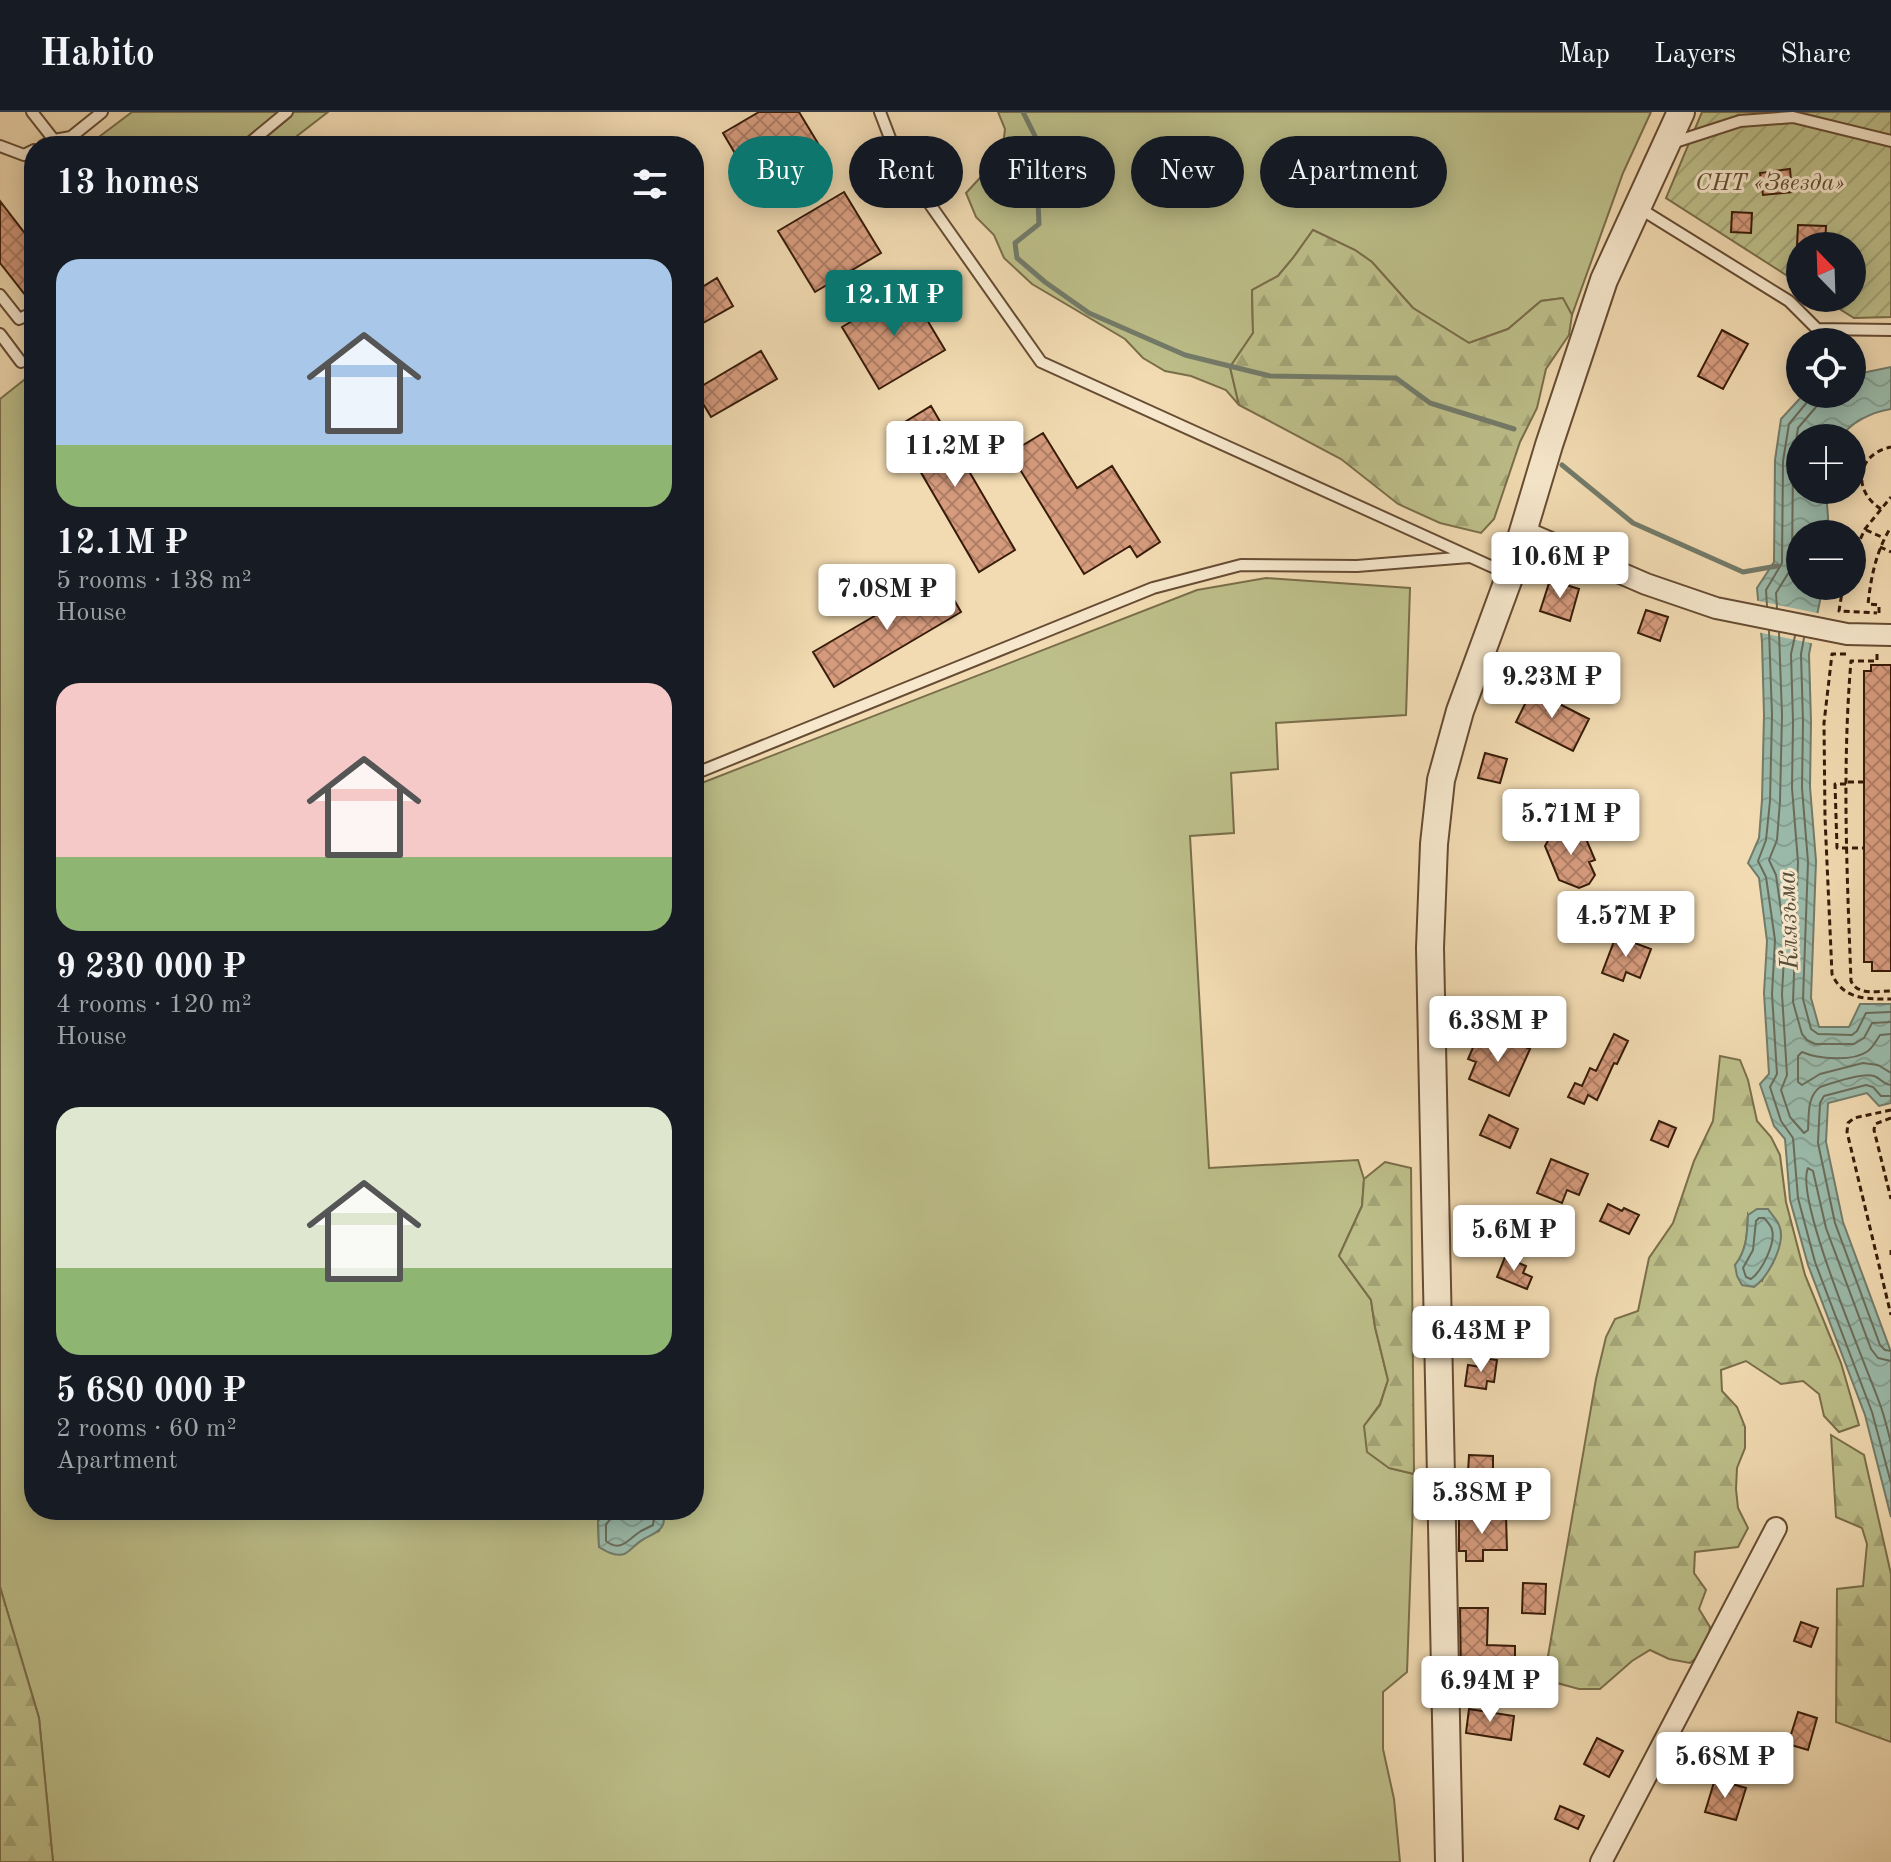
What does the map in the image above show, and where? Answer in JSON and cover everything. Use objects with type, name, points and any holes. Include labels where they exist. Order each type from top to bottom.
[{"type":"street","points":[[1449,1862],[1430,948],[1434,844],[1441,780],[1460,711],[1510,575],[1604,280],[1681,112]]},
{"type":"street","points":[[1523,531],[1646,584],[1716,608],[1846,644],[1884,641]]},
{"type":"street","points":[[1601,1862],[1776,1528]]},
{"type":"lane","points":[[32,112],[51,136]]},
{"type":"lane","points":[[72,136],[102,112]]},
{"type":"lane","points":[[259,136],[287,112]]},
{"type":"lane","points":[[880,112],[898,159],[1041,362],[1510,575]]},
{"type":"lane","points":[[1666,145],[1740,121],[1793,117],[1891,141]]},
{"type":"lane","points":[[0,146],[24,155]]},
{"type":"lane","points":[[1637,207],[1789,301],[1817,329],[1891,330]]},
{"type":"lane","points":[[0,295],[19,319],[24,317]]},
{"type":"lane","points":[[0,334],[21,362]]},
{"type":"lane","points":[[704,770],[1153,588],[1241,565],[1357,566],[1469,557]]},
{"type":"path","points":[[1881,509],[1867,498],[1861,480],[1862,471],[1872,455],[1891,447]]},
{"type":"path","points":[[1866,528],[1891,497]]},
{"type":"path","points":[[1841,600],[1839,611],[1877,613],[1879,605],[1868,604],[1870,579],[1880,547],[1891,527]]},
{"type":"path","points":[[1866,529],[1884,538]]},
{"type":"path","points":[[1880,547],[1891,552]]},
{"type":"path","points":[[1884,641],[1877,661],[1851,661],[1846,716],[1847,848],[1851,981],[1859,991],[1891,991]]},
{"type":"path","points":[[1846,644],[1832,654],[1824,723],[1832,974],[1838,984],[1859,999],[1891,999]]},
{"type":"path","points":[[1864,782],[1835,784],[1837,848],[1864,848]]},
{"type":"path","points":[[1825,818],[1836,818]]},
{"type":"path","points":[[1891,1110],[1854,1118],[1848,1123],[1847,1132],[1891,1315]]},
{"type":"path","points":[[1891,1118],[1875,1124],[1874,1130],[1891,1199]]},
{"type":"path","points":[[1884,1288],[1891,1286]]},
{"type":"green space","points":[[132,112],[328,112],[297,136],[100,136]]},
{"type":"green space","points":[[998,112],[1651,112],[1623,173],[1572,315],[1562,298],[1541,301],[1508,329],[1469,343],[1413,308],[1372,262],[1355,250],[1313,230],[1278,276],[1252,290],[1253,333],[1230,367],[1239,405],[1226,390],[1191,376],[1165,371],[1143,358],[1125,339],[1032,284],[1004,258],[994,235],[976,217],[966,193],[979,179],[979,208],[1115,208],[1115,136],[1004,136],[1005,129]]},
{"type":"green space","name":"СНТ «Звезда»","points":[[1702,112],[1891,112],[1891,317],[1854,318],[1844,312],[1866,312],[1866,232],[1786,232],[1786,275],[1666,198]]},
{"type":"green space","points":[[1313,230],[1355,250],[1372,262],[1413,308],[1469,343],[1508,329],[1541,301],[1563,298],[1572,315],[1569,335],[1546,369],[1537,408],[1520,442],[1494,519],[1481,533],[1440,523],[1398,504],[1341,459],[1239,405],[1230,367],[1253,333],[1252,290],[1278,276]]},
{"type":"green space","points":[[24,380],[24,1520],[599,1520],[599,1547],[624,1554],[659,1531],[662,1520],[704,1520],[704,782],[1197,590],[1266,578],[1410,588],[1406,715],[1276,723],[1278,769],[1231,773],[1234,833],[1190,836],[1209,1168],[1358,1160],[1364,1179],[1362,1206],[1339,1256],[1371,1300],[1388,1380],[1380,1404],[1364,1426],[1389,1468],[1414,1474],[1407,1672],[1383,1692],[1383,1749],[1394,1799],[1400,1862],[53,1862],[39,1718],[0,1587],[0,399]]},
{"type":"green space","points":[[1720,1056],[1740,1060],[1757,1121],[1771,1137],[1780,1155],[1786,1202],[1805,1275],[1841,1363],[1859,1425],[1839,1432],[1824,1416],[1819,1394],[1803,1381],[1781,1384],[1746,1361],[1721,1370],[1722,1391],[1737,1407],[1745,1427],[1745,1448],[1737,1468],[1736,1489],[1738,1508],[1748,1528],[1738,1547],[1695,1552],[1694,1573],[1706,1590],[1699,1609],[1710,1627],[1707,1649],[1690,1663],[1669,1659],[1650,1650],[1600,1689],[1579,1689],[1557,1683],[1550,1675],[1547,1662],[1596,1379],[1606,1337],[1615,1319],[1638,1311],[1649,1258],[1673,1223],[1694,1161],[1713,1121]],"holes":[[[1748,1215],[1773,1263],[1762,1281],[1735,1265],[1744,1248]]]},
{"type":"green space","points":[[1385,1162],[1411,1168],[1414,1474],[1389,1468],[1367,1452],[1364,1426],[1380,1405],[1388,1380],[1371,1300],[1339,1256],[1362,1206],[1364,1179]]},
{"type":"green space","points":[[1831,1435],[1864,1455],[1891,1574],[1891,1742],[1836,1722],[1837,1589],[1863,1586],[1867,1544],[1862,1528],[1836,1517]]},
{"type":"green space","points":[[0,1587],[39,1718],[53,1862],[0,1862]]},
{"type":"water","name":"Клязьма","points":[[1891,367],[1891,409],[1854,424],[1786,424],[1786,504],[1827,504],[1828,520],[1786,520],[1786,600],[1820,600],[1809,654],[1810,787],[1816,861],[1811,998],[1819,1027],[1849,1027],[1860,1004],[1891,1004],[1891,1103],[1879,1106],[1867,1093],[1828,1103],[1826,1142],[1843,1222],[1891,1352],[1891,1517],[1865,1415],[1808,1265],[1790,1200],[1785,1139],[1774,1126],[1760,1084],[1769,1074],[1764,993],[1767,941],[1759,878],[1748,863],[1759,838],[1762,800],[1764,715],[1757,588],[1774,562],[1775,460],[1781,419],[1791,408],[1866,408],[1866,372]]},
{"type":"water","points":[[1757,1209],[1768,1209],[1781,1232],[1775,1259],[1754,1287],[1742,1285],[1735,1265],[1744,1248],[1748,1215]]},
{"type":"water","points":[[664,1520],[664,1523],[621,1555],[599,1547],[598,1521]]},
{"type":"pier","points":[[1754,600],[1822,614],[1815,644],[1757,632]]},
{"type":"building","points":[[759,112],[799,112],[814,136],[728,136],[728,141],[723,133]]},
{"type":"building","points":[[1790,169],[1792,192],[1763,195],[1760,173]]},
{"type":"building","points":[[844,192],[849,208],[854,208],[881,253],[815,292],[778,231],[817,208],[833,208],[833,198]]},
{"type":"building","points":[[0,201],[24,232],[24,293],[0,263]]},
{"type":"building","points":[[1732,212],[1752,213],[1751,233],[1731,232]]},
{"type":"building","points":[[1798,225],[1826,226],[1826,232],[1798,232]]},
{"type":"building","points":[[717,278],[733,306],[704,322],[704,286]]},
{"type":"building","points":[[908,288],[945,350],[879,389],[842,327]]},
{"type":"building","points":[[1722,330],[1748,344],[1723,389],[1698,376]]},
{"type":"building","points":[[761,351],[777,379],[711,417],[704,405],[704,385]]},
{"type":"building","points":[[931,406],[1015,550],[979,572],[895,428]]},
{"type":"building","points":[[1043,433],[1077,488],[1112,466],[1160,542],[1137,557],[1130,546],[1084,574],[1010,453]]},
{"type":"building","points":[[941,577],[961,612],[834,687],[813,652]]},
{"type":"building","points":[[1550,580],[1579,589],[1570,621],[1540,611]]},
{"type":"building","points":[[1646,610],[1668,617],[1660,641],[1638,633]]},
{"type":"building","points":[[1871,665],[1891,665],[1891,971],[1872,971],[1872,962],[1864,962],[1864,671],[1871,671]]},
{"type":"building","points":[[1532,690],[1589,719],[1573,751],[1516,722]]},
{"type":"building","points":[[1485,753],[1507,759],[1500,783],[1478,778]]},
{"type":"building","points":[[1572,823],[1578,837],[1584,834],[1595,860],[1589,862],[1595,875],[1589,884],[1579,888],[1559,880],[1545,846],[1550,837]]},
{"type":"building","points":[[1616,936],[1651,949],[1640,978],[1626,972],[1623,981],[1602,973]]},
{"type":"building","points":[[1614,1034],[1628,1041],[1597,1100],[1588,1095],[1584,1104],[1568,1097],[1575,1083],[1582,1086],[1590,1068],[1596,1071]]},
{"type":"building","points":[[1478,1036],[1498,1045],[1502,1037],[1530,1049],[1509,1096],[1469,1079],[1476,1062],[1468,1059]]},
{"type":"building","points":[[1489,1115],[1518,1129],[1510,1148],[1480,1135]]},
{"type":"building","points":[[1659,1121],[1676,1128],[1668,1147],[1651,1140]]},
{"type":"building","points":[[1551,1159],[1588,1174],[1579,1195],[1567,1190],[1562,1203],[1537,1193]]},
{"type":"building","points":[[1608,1204],[1639,1215],[1629,1234],[1600,1221]]},
{"type":"building","points":[[1505,1257],[1526,1266],[1523,1273],[1532,1277],[1527,1289],[1497,1277]]},
{"type":"building","points":[[1482,1358],[1497,1360],[1494,1382],[1487,1381],[1486,1389],[1465,1386],[1468,1365],[1481,1367]]},
{"type":"building","points":[[1469,1455],[1493,1456],[1493,1474],[1468,1473]]},
{"type":"building","points":[[1506,1516],[1507,1550],[1483,1550],[1483,1561],[1466,1561],[1466,1551],[1459,1551],[1459,1517]]},
{"type":"building","points":[[1523,1583],[1546,1584],[1545,1614],[1522,1613]]},
{"type":"building","points":[[1460,1608],[1488,1608],[1487,1645],[1515,1646],[1515,1679],[1461,1678]]},
{"type":"building","points":[[1801,1622],[1818,1628],[1811,1647],[1794,1641]]},
{"type":"building","points":[[1469,1709],[1514,1716],[1511,1740],[1466,1733]]},
{"type":"building","points":[[1798,1712],[1817,1718],[1808,1750],[1788,1744]]},
{"type":"building","points":[[1597,1738],[1623,1751],[1609,1777],[1584,1764]]},
{"type":"building","points":[[1715,1779],[1746,1788],[1736,1820],[1705,1812]]},
{"type":"building","points":[[1560,1806],[1584,1816],[1578,1829],[1555,1819]]},
{"type":"waterway","points":[[1023,112],[1035,136],[1039,224],[1015,243],[1017,258],[1089,313],[1185,355],[1270,376],[1396,378],[1430,403],[1514,429]]},
{"type":"waterway","points":[[1562,465],[1633,523],[1743,572],[1777,566]]}]
